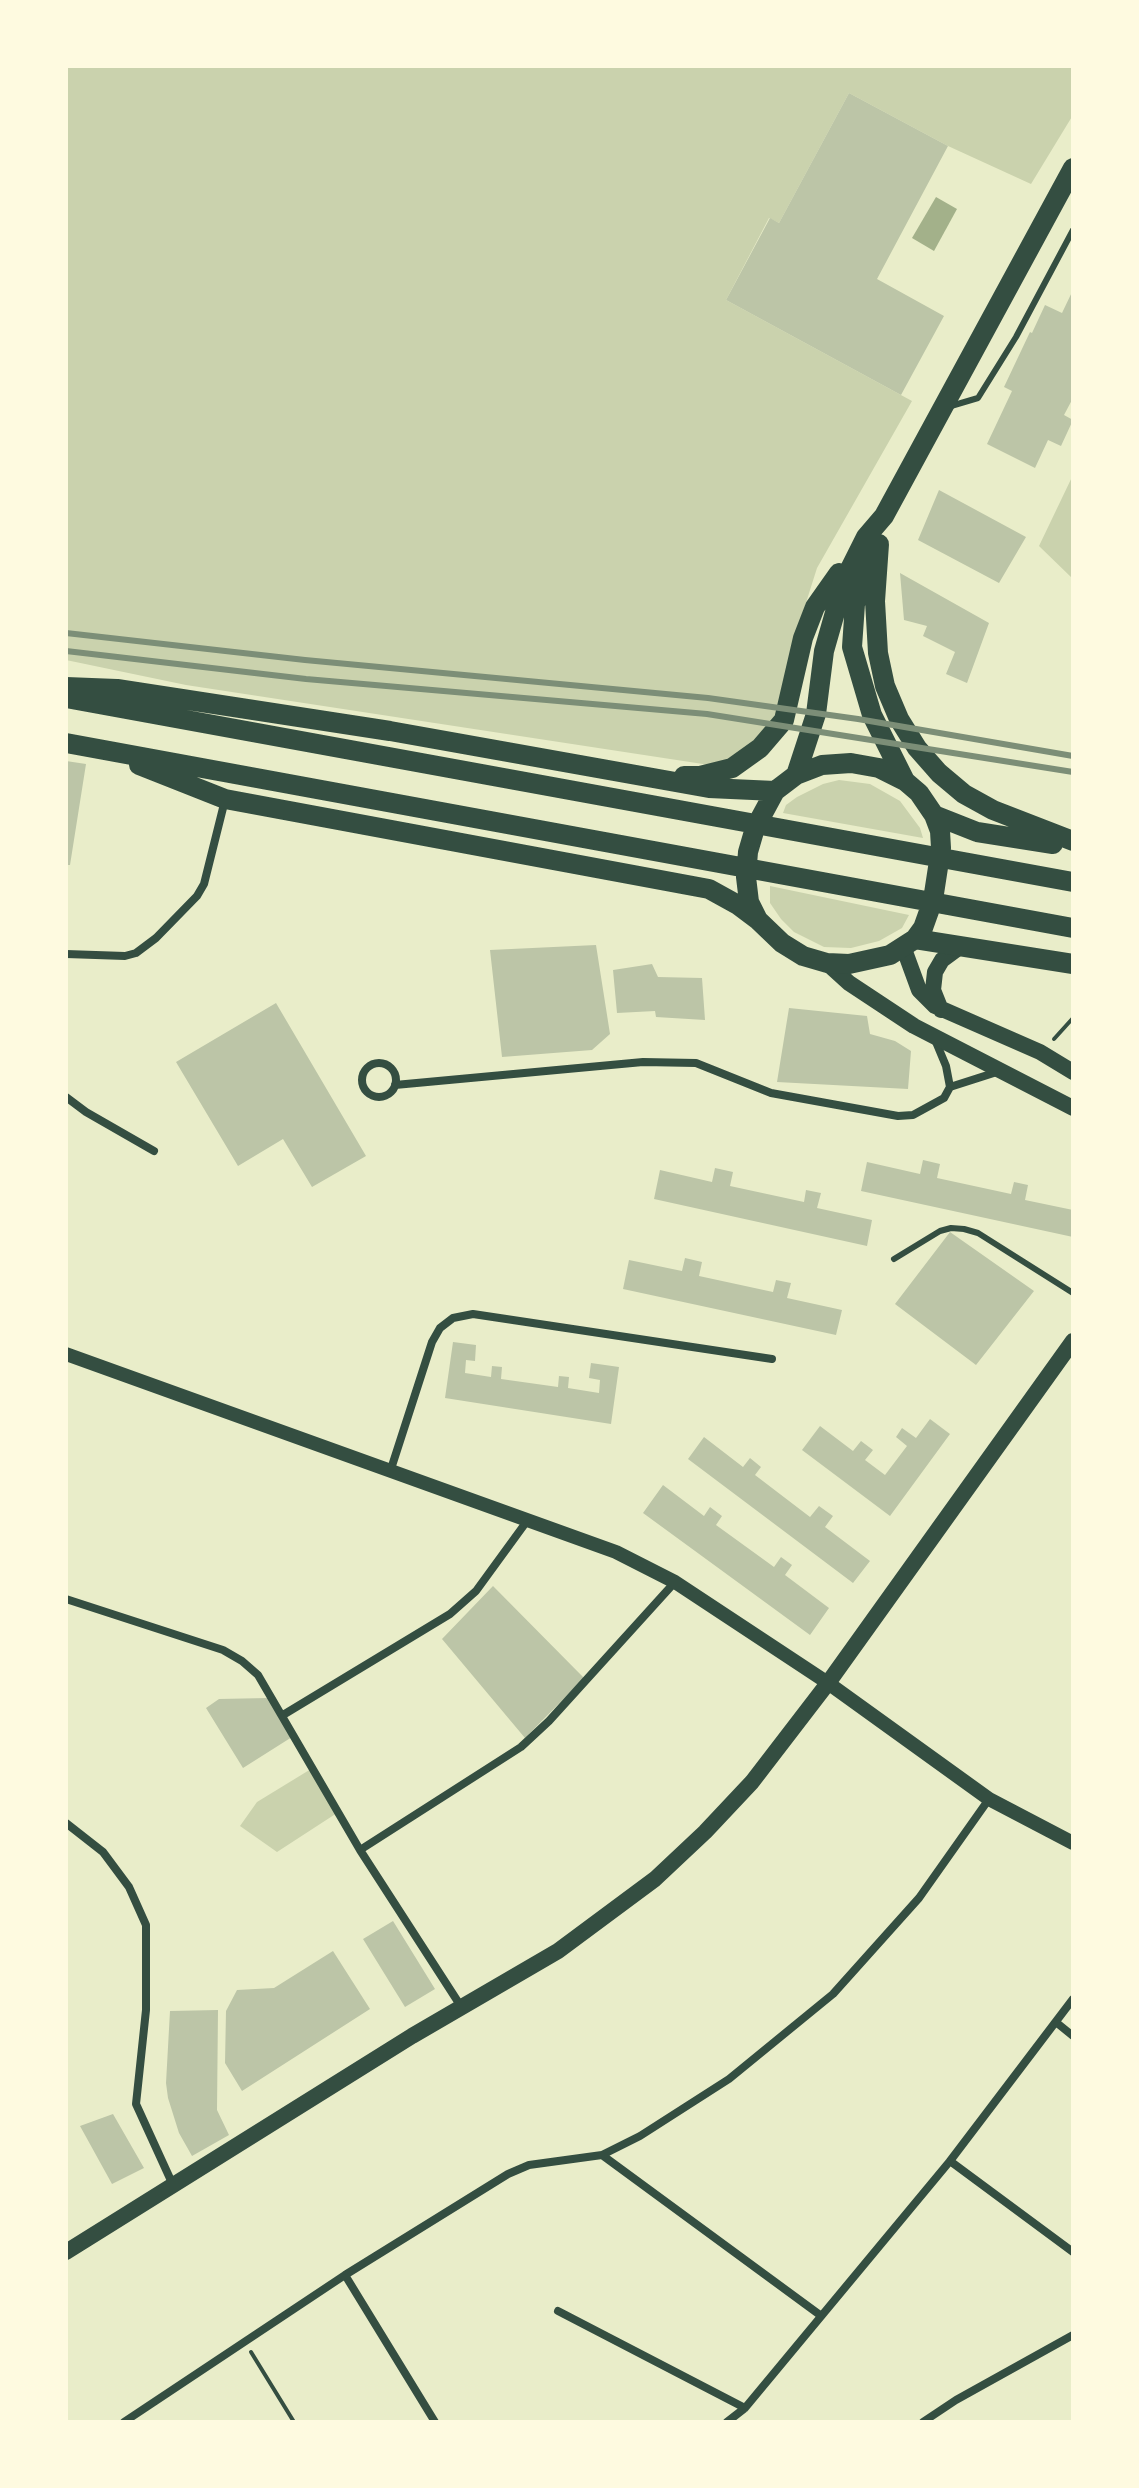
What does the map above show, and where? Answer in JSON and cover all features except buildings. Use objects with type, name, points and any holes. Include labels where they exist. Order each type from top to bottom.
[{"type":"main road","points":[[796,775],[816,714],[824,651],[844,581],[872,540],[1073,168]]},
{"type":"main road","points":[[654,777],[700,776],[732,768],[760,748],[784,720],[803,638],[815,607],[872,540]]},
{"type":"main road","points":[[872,540],[855,604],[852,647],[872,715],[905,781]]},
{"type":"main road","points":[[872,540],[878,653],[885,686],[899,719],[917,748],[939,773],[964,794],[993,810],[1073,844]]},
{"type":"main road","points":[[66,687],[117,689],[390,731],[771,798]]},
{"type":"main road","points":[[66,698],[1073,882]]},
{"type":"main road","points":[[66,743],[1073,928]]},
{"type":"main road","points":[[94,748],[225,799],[709,889],[754,911],[782,943],[803,956],[827,963],[872,961],[914,939],[1073,964]]},
{"type":"main road","points":[[754,911],[746,877],[748,852],[755,828],[771,798],[796,775],[822,765],[851,763],[879,768],[905,781],[919,793],[934,815],[940,831],[941,848],[933,900],[914,939],[919,990],[942,1011],[1040,1052],[1073,1072]]},
{"type":"main road","points":[[934,815],[977,832],[1073,844]]},
{"type":"main road","points":[[942,1011],[933,990],[935,972],[942,960],[961,946]]},
{"type":"main road","points":[[827,963],[849,983],[932,1035],[1073,1108]]},
{"type":"main road","points":[[66,2252],[558,1951],[655,1879],[752,1782],[828,1683],[1073,1341]]},
{"type":"street","points":[[66,954],[125,956],[136,953],[156,938],[197,896],[204,884],[225,799]]},
{"type":"street","points":[[395,1085],[393,1072],[383,1064],[371,1065],[363,1075],[364,1088],[374,1096],[387,1095],[395,1085],[643,1062],[696,1063],[771,1093],[898,1116],[913,1115],[944,1098],[950,1087],[941,1050],[932,1035]]},
{"type":"street","points":[[950,1087],[1002,1071]]},
{"type":"street","points":[[66,1097],[154,1151]]},
{"type":"street","points":[[390,1472],[432,1342],[440,1328],[453,1318],[473,1314],[772,1359]]},
{"type":"street","points":[[66,1354],[616,1552],[675,1582],[828,1683],[989,1799],[1073,1843]]},
{"type":"street","points":[[283,1715],[450,1614],[476,1591],[527,1521]]},
{"type":"street","points":[[360,1850],[521,1747],[549,1721],[675,1582]]},
{"type":"street","points":[[66,1599],[223,1650],[258,1675],[360,1850],[462,2008]]},
{"type":"street","points":[[124,2422],[345,2275],[508,2174],[529,2165],[602,2155],[640,2136],[729,2079],[833,1994],[919,1898],[989,1799]]},
{"type":"street","points":[[66,1823],[103,1852],[129,1887],[146,1925],[146,2010],[136,2104],[173,2185]]},
{"type":"street","points":[[727,2422],[745,2408],[950,2161],[1073,1999]]},
{"type":"street","points":[[1057,2023],[1073,2036]]},
{"type":"street","points":[[602,2155],[820,2315]]},
{"type":"street","points":[[950,2161],[1073,2252]]},
{"type":"street","points":[[345,2275],[435,2422]]},
{"type":"street","points":[[558,2311],[745,2408]]},
{"type":"street","points":[[923,2422],[956,2400],[1073,2335]]},
{"type":"lane","points":[[940,410],[978,398],[1016,337],[1073,230]]},
{"type":"lane","points":[[894,1259],[940,1231],[964,1229],[978,1233],[1073,1293]]},
{"type":"path","points":[[1073,1018],[1068,1026],[1073,1028]]},
{"type":"path","points":[[245,2342],[294,2422]]},
{"type":"shaded area","points":[[66,66],[1073,66],[1073,115],[1031,184],[948,146],[849,93],[779,223],[769,218],[726,300],[912,401],[817,568],[791,650],[782,699],[771,726],[755,744],[716,766],[186,685],[66,660]]},
{"type":"shaded area","points":[[936,197],[957,209],[934,251],[912,238]]},
{"type":"shaded area","points":[[1073,475],[1073,579],[1039,546]]},
{"type":"shaded area","points":[[839,780],[870,784],[900,801],[920,828],[923,838],[783,813],[786,805],[797,797]]},
{"type":"shaded area","points":[[770,886],[909,915],[902,928],[879,941],[851,948],[824,947],[794,932],[781,919],[770,903]]},
{"type":"shaded area","points":[[311,1769],[337,1813],[277,1852],[240,1826],[257,1802]]},
{"type":"railway","points":[[66,633],[305,660],[708,698],[858,719],[1073,756]]},
{"type":"railway","points":[[66,651],[306,679],[707,714],[1073,772]]}]
